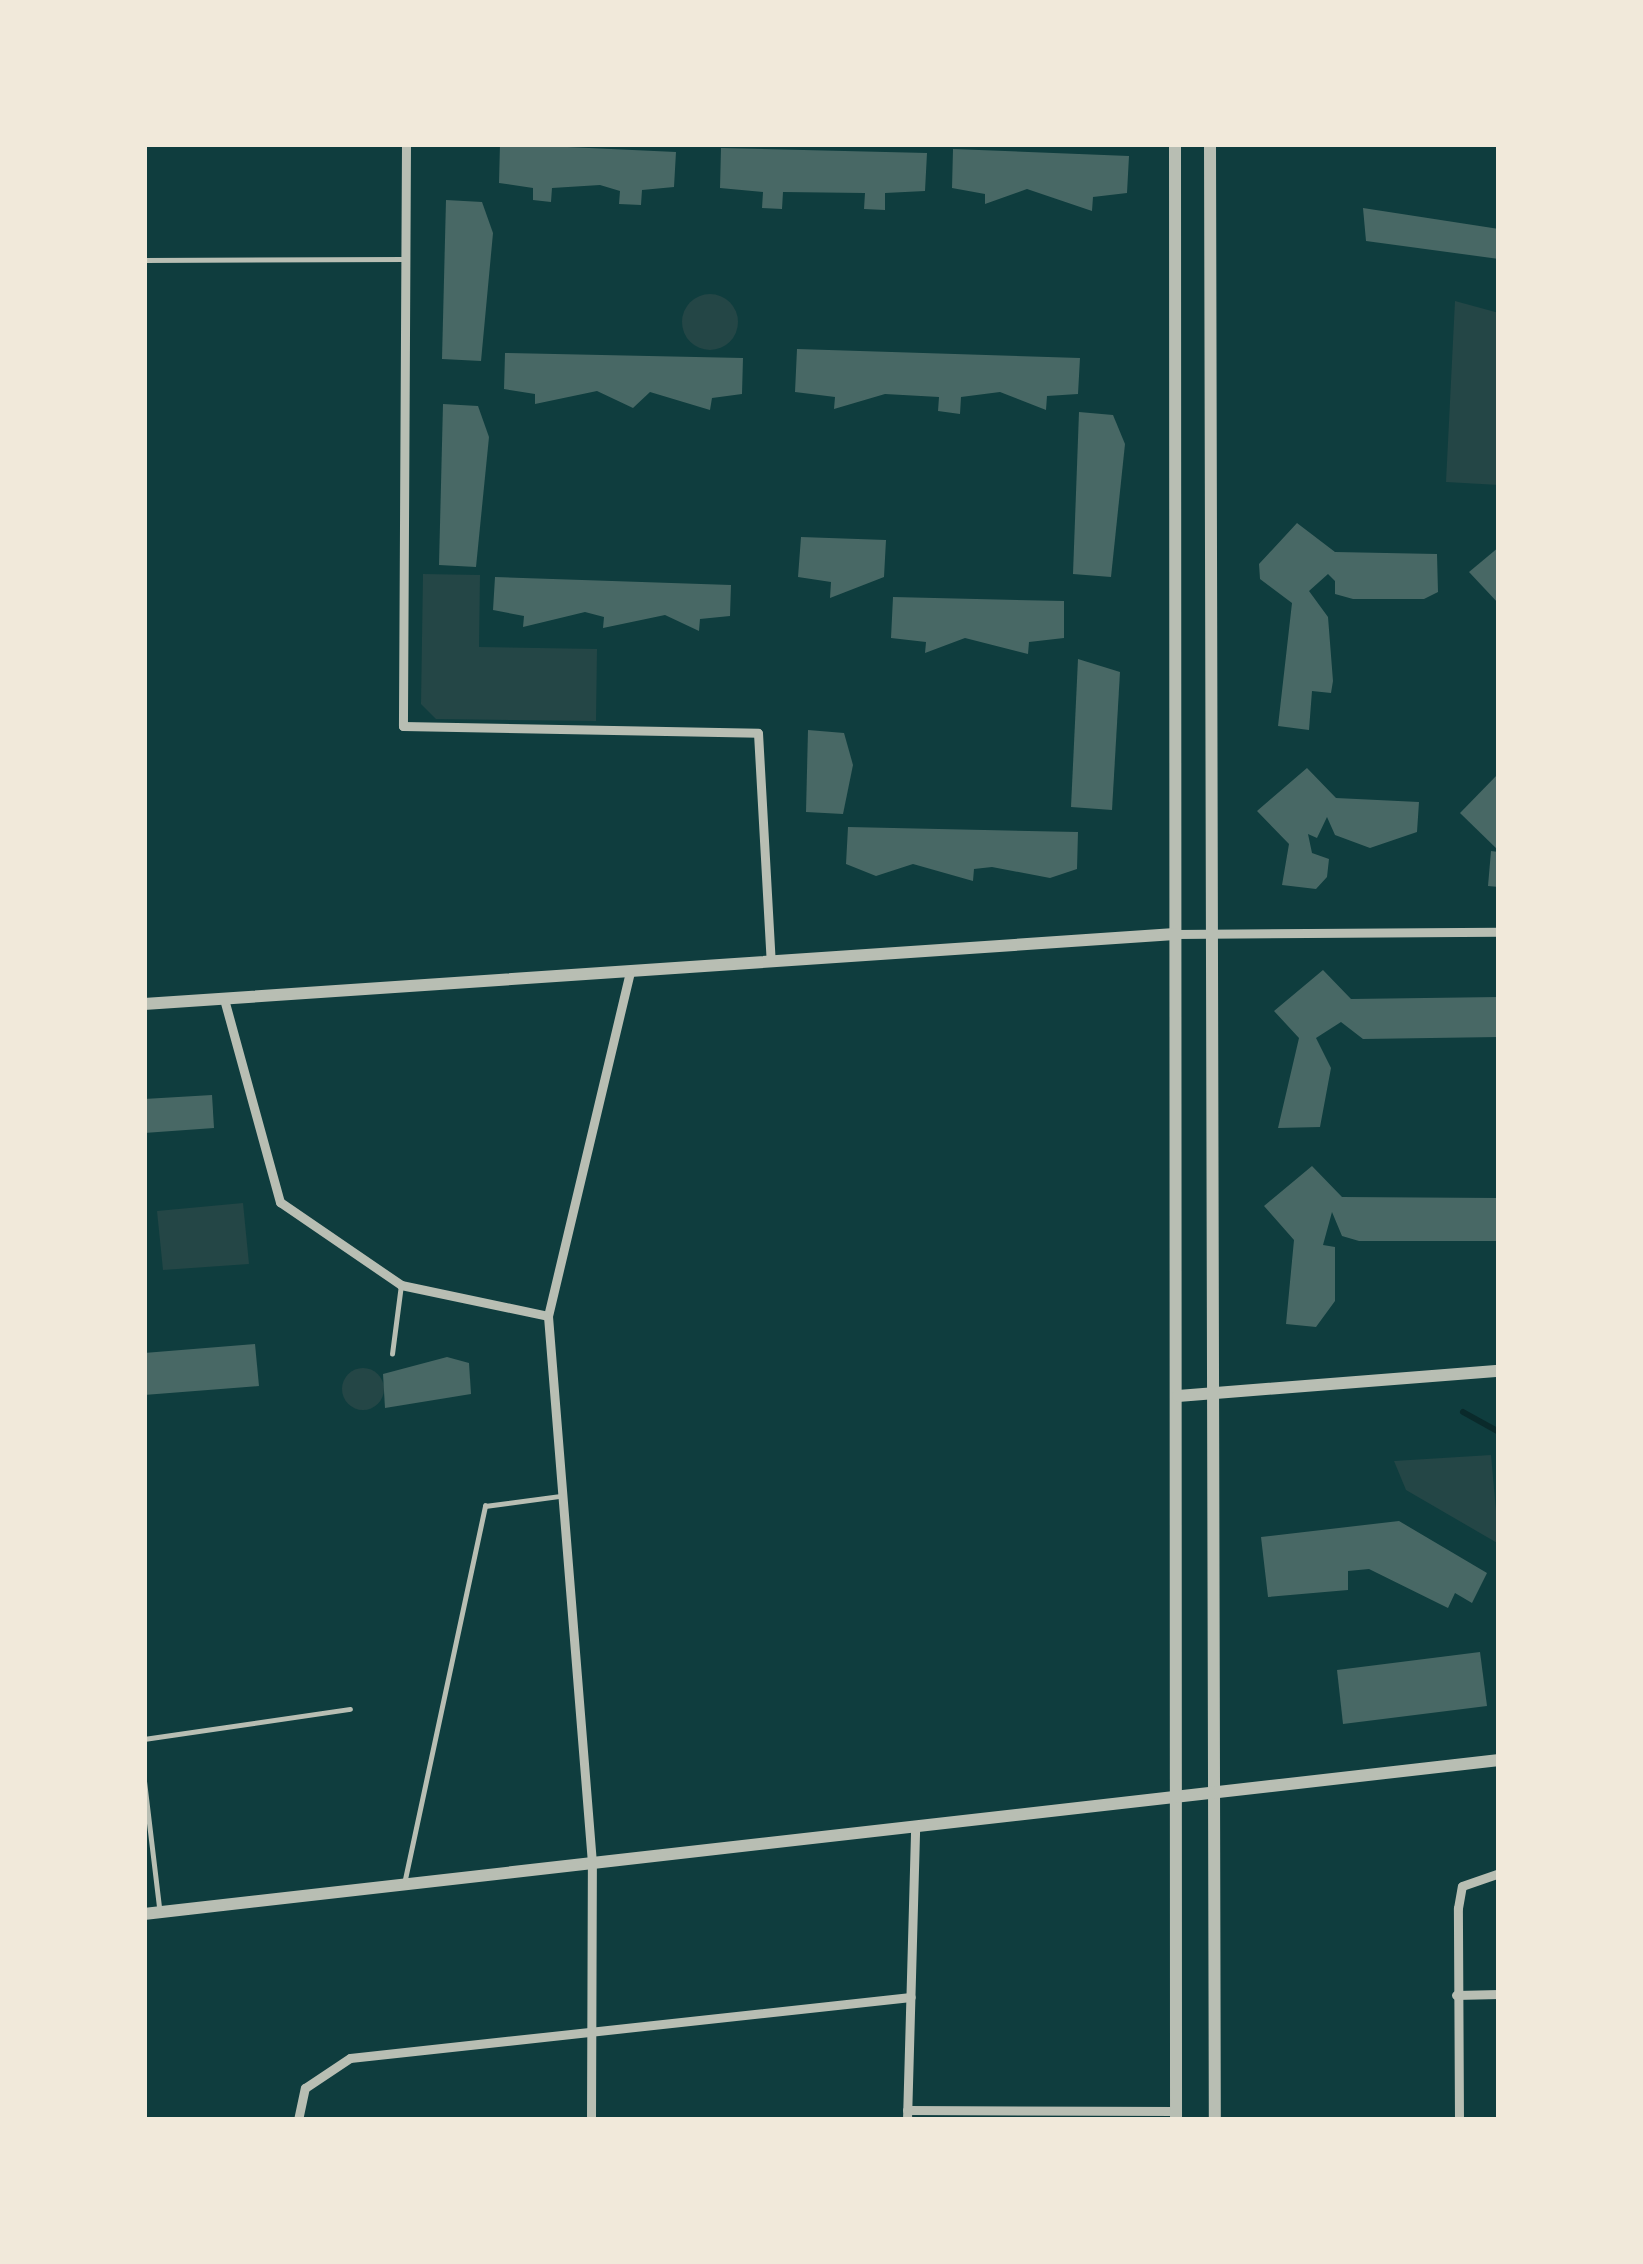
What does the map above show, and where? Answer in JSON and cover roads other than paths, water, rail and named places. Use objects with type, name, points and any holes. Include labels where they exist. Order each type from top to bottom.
[{"type":"street","points":[[406,144],[403,726],[758,734],[771,962]]},
{"type":"street","points":[[915,1822],[907,2115],[1176,2116],[1175,144]]},
{"type":"street","points":[[1210,144],[1218,934],[1213,1397],[1222,1794],[1215,2120]]},
{"type":"street","points":[[144,1004],[1175,934],[1499,932]]},
{"type":"street","points":[[591,2120],[592,1863],[548,1316],[630,972]]},
{"type":"street","points":[[224,999],[280,1202],[401,1285],[548,1316]]},
{"type":"street","points":[[1178,1396],[1213,1397],[1499,1371]]},
{"type":"street","points":[[144,1913],[915,1822],[1179,1799],[1499,1760]]},
{"type":"street","points":[[1459,2120],[1456,1995],[1462,1886],[1499,1873]]},
{"type":"street","points":[[1456,1995],[1499,1994]]},
{"type":"street","points":[[298,2120],[305,2088],[350,2058],[910,1997]]},
{"type":"lane","points":[[144,260],[405,259]]},
{"type":"lane","points":[[392,1354],[401,1285]]},
{"type":"lane","points":[[404,1884],[485,1506],[562,1496]]},
{"type":"lane","points":[[144,1738],[350,1708]]},
{"type":"lane","points":[[144,1777],[160,1912]]},
{"type":"waterway","points":[[1463,1412],[1499,1432]]}]
